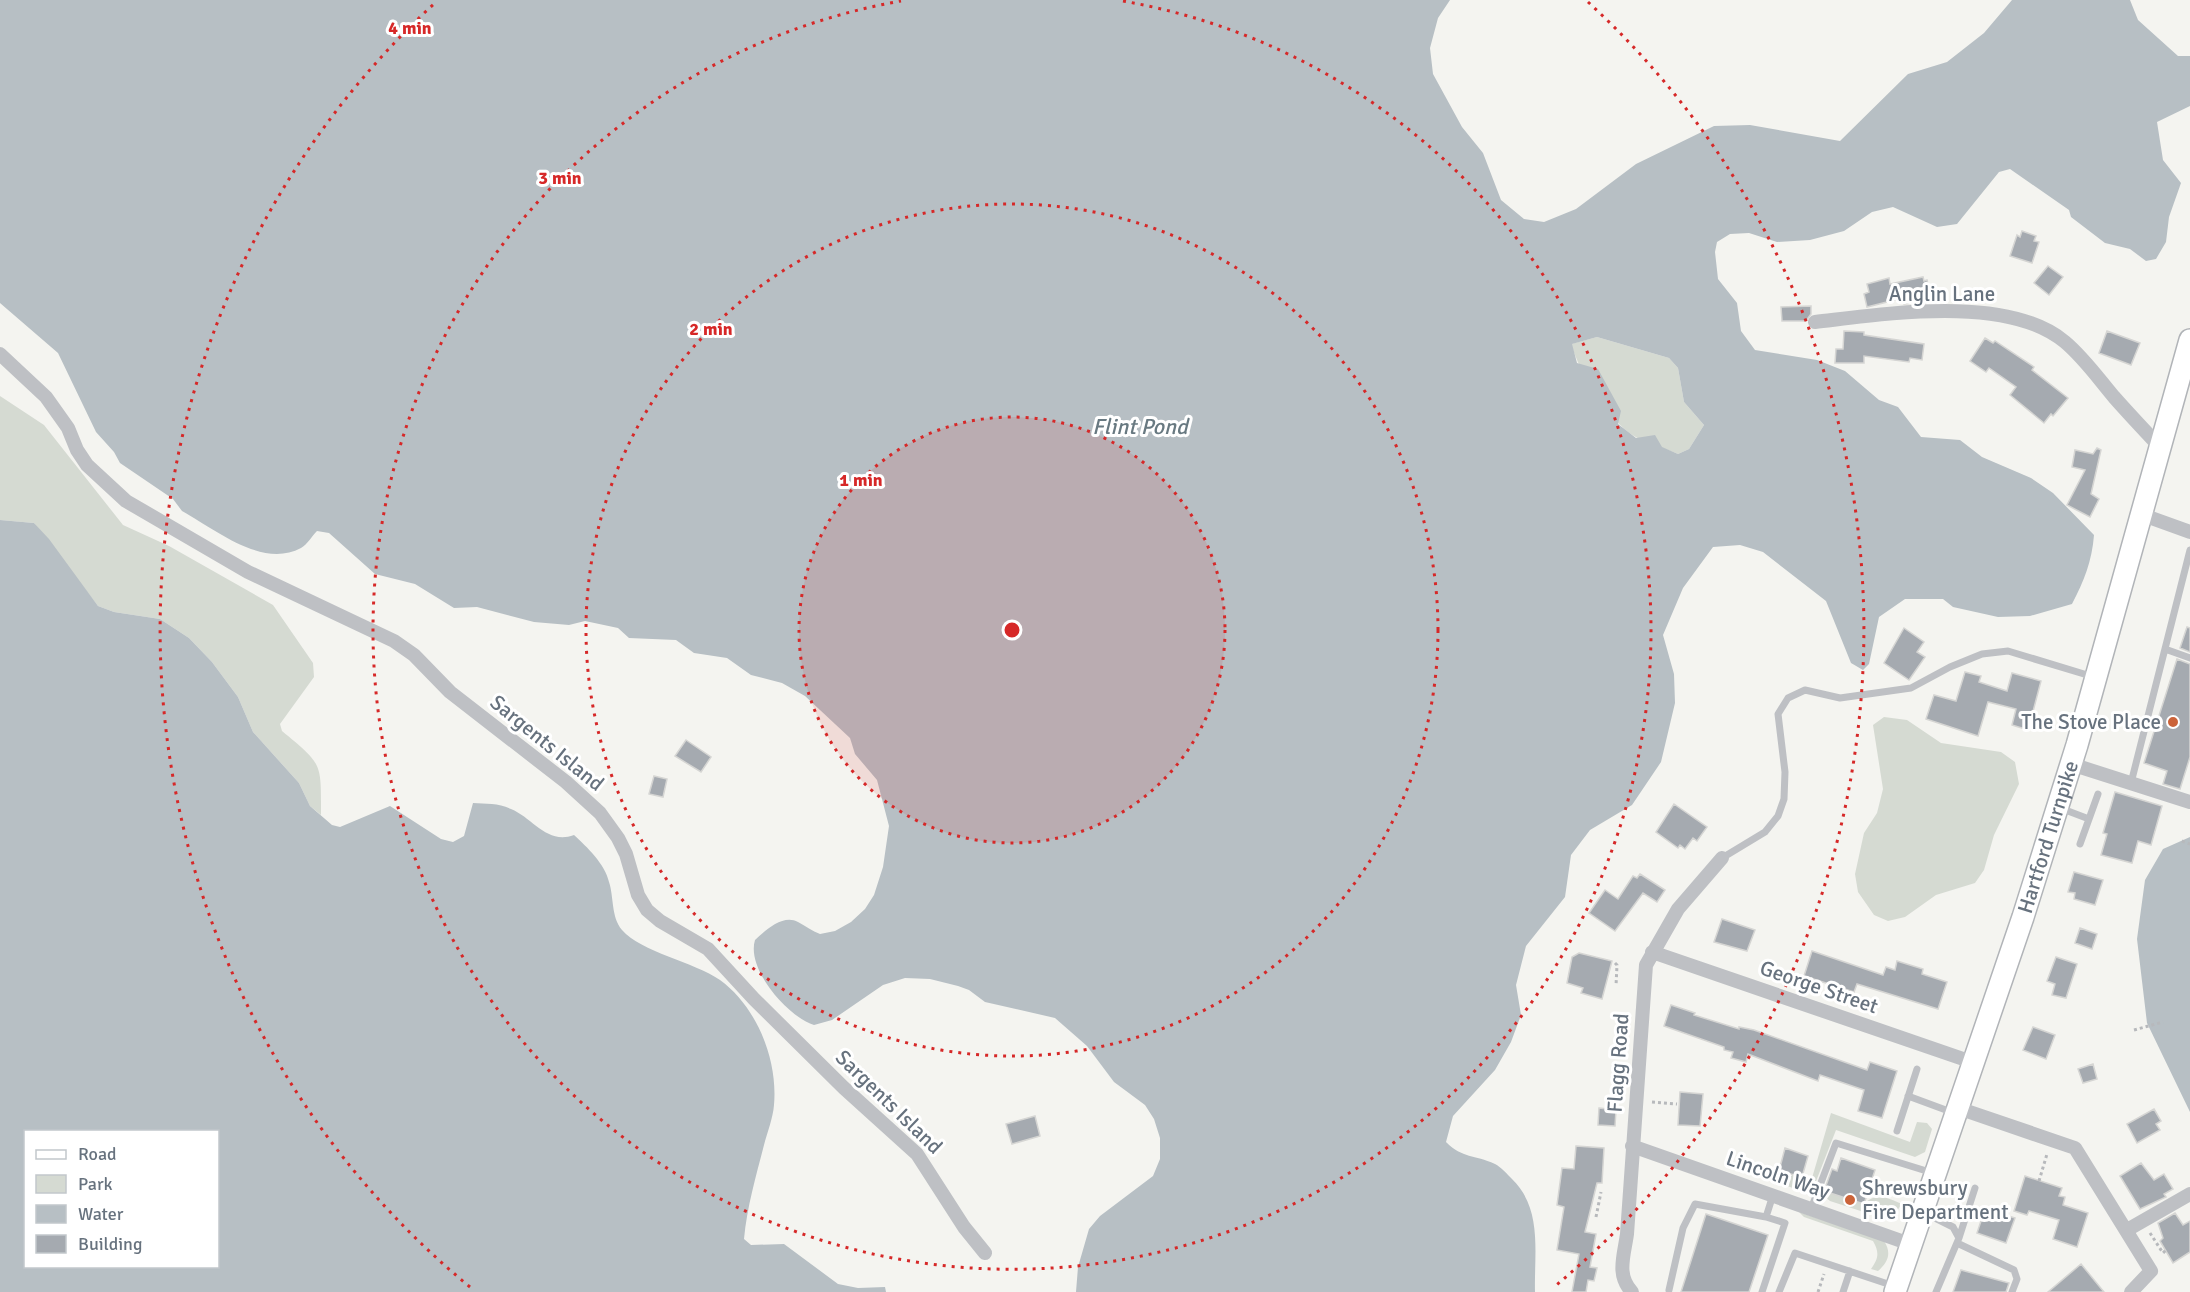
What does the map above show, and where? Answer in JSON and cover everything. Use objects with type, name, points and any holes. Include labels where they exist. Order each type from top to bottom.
[{"type":"main road","name":"Hartford Turnpike","points":[[1896,1289],[2023,917],[2071,764],[2143,515],[2190,340]]},
{"type":"street","name":"Anglin Lane","points":[[1815,322],[1898,314],[1967,312],[2014,316],[2031,322],[2064,341],[2082,357],[2161,448]]},
{"type":"street","name":"Sargents Island","points":[[0,354],[46,397],[68,428],[77,450],[87,465],[126,501],[248,572],[394,641],[414,655],[450,692],[566,782],[600,813],[618,838],[626,854],[638,895],[647,910],[660,921],[708,949],[856,1100],[917,1154],[964,1227],[986,1253]]},
{"type":"street","points":[[2143,515],[2190,532]]},
{"type":"street","points":[[2071,764],[2190,802]]},
{"type":"street","name":"Flagg Road","points":[[1632,1292],[1622,1279],[1621,1271],[1627,1234],[1646,965],[1678,909],[1722,858]]},
{"type":"street","name":"George Street","points":[[1652,952],[1972,1062]]},
{"type":"street","points":[[1957,1111],[2075,1148],[2151,1271],[2132,1292]]},
{"type":"street","name":"Lincoln Way","points":[[1632,1146],[1911,1244]]},
{"type":"street","points":[[2127,1230],[2190,1194]]},
{"type":"lane","points":[[2131,783],[2187,573],[2190,550]]},
{"type":"lane","points":[[2165,649],[2190,658]]},
{"type":"lane","points":[[1722,858],[1765,832],[1778,816],[1784,799],[1785,772],[1778,714],[1788,698],[1805,690],[1839,699],[1859,698],[1911,688],[1950,667],[1982,654],[2008,651],[2096,678]]},
{"type":"lane","points":[[2080,844],[2098,794]]},
{"type":"lane","points":[[2057,807],[2089,819]]},
{"type":"lane","points":[[1897,1131],[1917,1069]]},
{"type":"lane","points":[[1908,1096],[1957,1111]]},
{"type":"lane","points":[[1811,1209],[1836,1143],[1935,1174]]},
{"type":"lane","points":[[1936,1292],[1958,1240],[1975,1188]]},
{"type":"lane","points":[[1766,1216],[1773,1195]]},
{"type":"lane","points":[[1670,1290],[1683,1228],[1695,1204],[1766,1216],[1785,1223],[1762,1292]]},
{"type":"lane","points":[[1922,1211],[1953,1227],[1958,1240],[2014,1270],[2017,1279],[2012,1292]]},
{"type":"lane","points":[[1779,1292],[1795,1252],[1896,1289]]},
{"type":"lane","points":[[1843,1292],[1850,1271]]},
{"type":"path","points":[[2182,841],[2190,844]]},
{"type":"path","points":[[1615,963],[1617,965],[1616,986]]},
{"type":"path","points":[[2134,1030],[2163,1022]]},
{"type":"path","points":[[1636,1101],[1677,1104]]},
{"type":"path","points":[[2039,1181],[2049,1150],[2044,1147]]},
{"type":"path","points":[[1596,1217],[1601,1192]]},
{"type":"path","points":[[2150,1233],[2163,1253],[2166,1251]]},
{"type":"green space","points":[[1597,337],[1669,358],[1678,368],[1684,402],[1704,425],[1689,449],[1678,454],[1650,444],[1634,436],[1614,419],[1588,382],[1571,344]]},
{"type":"green space","points":[[0,396],[44,425],[123,525],[169,546],[273,605],[313,663],[314,677],[280,724],[282,731],[305,751],[317,766],[321,784],[321,815],[310,806],[299,783],[253,732],[238,697],[212,662],[189,638],[160,619],[114,612],[98,606],[34,523],[0,520]]},
{"type":"green space","points":[[1884,717],[1907,720],[1941,743],[2001,752],[2015,762],[2019,784],[1994,835],[1984,870],[1975,883],[1936,895],[1905,917],[1888,921],[1874,915],[1858,892],[1855,874],[1864,833],[1877,813],[1883,789],[1873,725]]},
{"type":"green space","points":[[1831,1113],[1910,1142],[1917,1122],[1927,1123],[1932,1129],[1925,1152],[1915,1157],[1836,1130],[1811,1194],[1787,1186],[1792,1175],[1812,1178]]},
{"type":"green space","points":[[1824,1191],[1864,1204],[1878,1197],[1902,1204],[1896,1212],[1882,1218],[1830,1201],[1825,1197]]},
{"type":"green space","points":[[1799,1212],[1884,1241],[1888,1249],[1886,1261],[1878,1271],[1871,1269],[1877,1256],[1877,1249],[1873,1241],[1804,1217]]},
{"type":"water","name":"Flint Pond","points":[[0,0],[1450,0],[1438,18],[1430,48],[1433,74],[1462,127],[1483,153],[1501,200],[1524,219],[1544,222],[1576,209],[1636,164],[1714,126],[1750,125],[1840,141],[1908,74],[1947,62],[1984,33],[2012,0],[2130,0],[2138,20],[2178,56],[2190,56],[2190,106],[2157,122],[2163,160],[2181,183],[2169,217],[2166,242],[2156,259],[2146,261],[2130,249],[2105,243],[2071,217],[2069,210],[2010,169],[1999,172],[1957,224],[1937,227],[1893,207],[1872,212],[1844,231],[1810,240],[1777,242],[1749,233],[1730,234],[1717,242],[1715,252],[1718,279],[1737,303],[1741,331],[1755,350],[1817,360],[1845,371],[1879,400],[1898,407],[1921,437],[1960,440],[1982,457],[2031,478],[2053,493],[2094,535],[2093,544],[2087,571],[2072,604],[2030,616],[1998,617],[1953,607],[1943,599],[1905,599],[1879,617],[1869,664],[1863,670],[1851,663],[1826,601],[1763,552],[1740,545],[1713,547],[1683,588],[1663,635],[1674,674],[1675,703],[1661,762],[1632,805],[1590,830],[1571,855],[1565,897],[1526,946],[1516,985],[1521,1015],[1511,1042],[1495,1070],[1453,1116],[1446,1142],[1463,1154],[1497,1165],[1522,1191],[1529,1204],[1535,1232],[1535,1292],[1076,1292],[1078,1267],[1089,1229],[1100,1216],[1153,1176],[1160,1159],[1160,1138],[1154,1119],[1145,1105],[1114,1082],[1087,1046],[1055,1018],[985,1002],[969,990],[930,979],[905,978],[883,985],[832,1020],[814,1025],[782,1002],[763,978],[754,952],[755,940],[769,928],[786,920],[798,922],[820,934],[835,931],[851,922],[865,909],[874,895],[883,867],[889,826],[877,780],[855,754],[850,738],[805,696],[782,683],[751,675],[727,658],[694,653],[676,640],[629,638],[618,628],[585,621],[569,625],[534,622],[477,607],[454,608],[415,584],[375,574],[329,533],[317,531],[303,547],[286,553],[271,554],[239,544],[182,511],[173,499],[120,463],[114,452],[96,432],[58,353],[0,303]],"holes":[[[1597,337],[1669,358],[1678,368],[1684,402],[1704,425],[1689,449],[1678,454],[1662,447],[1655,435],[1636,438],[1618,424],[1621,411],[1598,369],[1577,363],[1572,344]]]},
{"type":"water","points":[[0,520],[34,523],[49,539],[98,606],[114,612],[160,619],[189,638],[212,662],[238,697],[253,732],[299,783],[310,806],[332,825],[340,827],[390,806],[441,839],[453,842],[464,836],[473,803],[506,807],[519,813],[548,834],[564,837],[574,835],[590,850],[604,869],[611,888],[616,919],[622,930],[642,945],[720,980],[745,1005],[762,1036],[772,1070],[774,1105],[752,1192],[744,1239],[751,1245],[784,1244],[838,1284],[858,1288],[885,1287],[886,1292],[0,1292]]},
{"type":"water","points":[[2190,837],[2190,1112],[2147,1023],[2137,939],[2145,880],[2163,849]]},
{"type":"building","points":[[2022,231],[2036,236],[2034,241],[2039,242],[2032,263],[2010,256],[2017,235],[2020,237]]},
{"type":"building","points":[[2048,266],[2063,277],[2049,295],[2034,283]]},
{"type":"building","points":[[1923,277],[1924,281],[1927,280],[1932,302],[1904,304],[1903,298],[1867,307],[1864,294],[1869,292],[1867,284],[1889,278],[1890,284]]},
{"type":"building","points":[[1811,306],[1811,314],[1806,321],[1782,321],[1781,307]]},
{"type":"building","points":[[1844,331],[1864,332],[1864,335],[1924,344],[1922,360],[1910,358],[1909,362],[1864,356],[1864,363],[1835,363],[1836,349],[1843,349]]},
{"type":"building","points":[[2107,331],[2140,343],[2131,365],[2099,353]]},
{"type":"building","points":[[1985,338],[1993,343],[1995,341],[2034,367],[2032,370],[2068,398],[2053,416],[2051,414],[2044,423],[2010,395],[2016,387],[1989,368],[1986,372],[1970,361]]},
{"type":"building","points":[[2097,448],[2101,450],[2091,494],[2099,499],[2090,517],[2067,505],[2085,470],[2072,467],[2075,450],[2093,454]]},
{"type":"building","points":[[2187,627],[2190,628],[2190,652],[2180,648]]},
{"type":"building","points":[[1904,628],[1924,642],[1917,652],[1925,657],[1909,680],[1884,663]]},
{"type":"building","points":[[2177,659],[2190,664],[2190,757],[2180,789],[2163,784],[2167,771],[2144,763]]},
{"type":"building","points":[[1965,672],[1981,676],[1979,682],[2007,691],[2012,673],[2041,681],[2031,719],[2028,718],[2025,729],[2012,725],[2016,709],[1988,702],[1978,736],[1926,719],[1934,695],[1956,701]]},
{"type":"building","points":[[686,740],[711,757],[701,772],[675,756]]},
{"type":"building","points":[[654,776],[667,779],[663,797],[649,794]]},
{"type":"building","points":[[2115,792],[2162,806],[2151,845],[2138,841],[2132,863],[2101,855],[2107,834],[2103,833]]},
{"type":"building","points":[[1674,804],[1707,827],[1697,841],[1693,838],[1685,849],[1680,845],[1678,848],[1656,832]]},
{"type":"building","points":[[2074,872],[2103,880],[2095,905],[2074,899],[2075,893],[2068,892]]},
{"type":"building","points":[[1640,874],[1665,890],[1657,902],[1643,893],[1615,931],[1589,913],[1605,890],[1618,899],[1633,876],[1637,878]]},
{"type":"building","points":[[1722,919],[1755,930],[1747,951],[1714,942]]},
{"type":"building","points":[[2080,928],[2097,934],[2092,949],[2075,943]]},
{"type":"building","points":[[1812,951],[1883,975],[1886,967],[1895,970],[1897,961],[1923,969],[1922,974],[1947,982],[1938,1009],[1857,984],[1854,992],[1804,976]]},
{"type":"building","points":[[1579,953],[1612,961],[1602,999],[1581,993],[1583,988],[1567,983],[1572,957]]},
{"type":"building","points":[[2056,957],[2077,964],[2066,998],[2052,995],[2055,984],[2047,981]]},
{"type":"building","points":[[1671,1005],[1739,1029],[1739,1027],[1754,1030],[1867,1070],[1870,1062],[1897,1071],[1882,1118],[1858,1111],[1864,1090],[1820,1075],[1818,1081],[1748,1054],[1746,1062],[1731,1058],[1733,1052],[1724,1050],[1724,1047],[1664,1026]]},
{"type":"building","points":[[2033,1027],[2055,1035],[2046,1059],[2023,1050]]},
{"type":"building","points":[[2093,1064],[2097,1079],[2083,1083],[2078,1069]]},
{"type":"building","points":[[1680,1092],[1703,1094],[1700,1126],[1678,1125]]},
{"type":"building","points":[[1599,1108],[1616,1110],[1615,1126],[1598,1125]]},
{"type":"building","points":[[2154,1109],[2161,1121],[2156,1124],[2160,1130],[2137,1143],[2127,1124]]},
{"type":"building","points":[[1035,1116],[1040,1136],[1012,1144],[1006,1124]]},
{"type":"building","points":[[1576,1146],[1604,1148],[1602,1183],[1597,1183],[1585,1232],[1596,1234],[1590,1267],[1597,1268],[1594,1281],[1588,1280],[1586,1292],[1572,1292],[1579,1254],[1557,1250],[1564,1207],[1557,1205],[1562,1168],[1574,1169]]},
{"type":"building","points":[[1785,1148],[1808,1156],[1802,1177],[1779,1171]]},
{"type":"building","points":[[1841,1158],[1875,1170],[1864,1204],[1824,1191],[1832,1169],[1837,1171]]},
{"type":"building","points":[[2141,1163],[2154,1180],[2164,1174],[2173,1189],[2164,1194],[2166,1197],[2140,1209],[2120,1176]]},
{"type":"building","points":[[2025,1176],[2062,1188],[2059,1196],[2065,1197],[2063,1205],[2088,1213],[2077,1247],[2053,1239],[2059,1220],[2029,1211],[2027,1215],[2014,1211]]},
{"type":"building","points":[[1985,1209],[2015,1218],[2006,1243],[1977,1233]]},
{"type":"building","points":[[2175,1213],[2183,1225],[2190,1221],[2190,1252],[2173,1263],[2160,1241],[2163,1238],[2158,1223]]},
{"type":"building","points":[[1706,1214],[1768,1235],[1749,1292],[1681,1292]]},
{"type":"building","points":[[2081,1264],[2104,1292],[2048,1292]]},
{"type":"building","points":[[1961,1270],[2009,1283],[2006,1292],[1953,1292]]},
{"type":"place","name":"The Stove Place","points":[[2173,722]]},
{"type":"place","name":"Shrewsbury Fire Department","points":[[1850,1200]]}]
